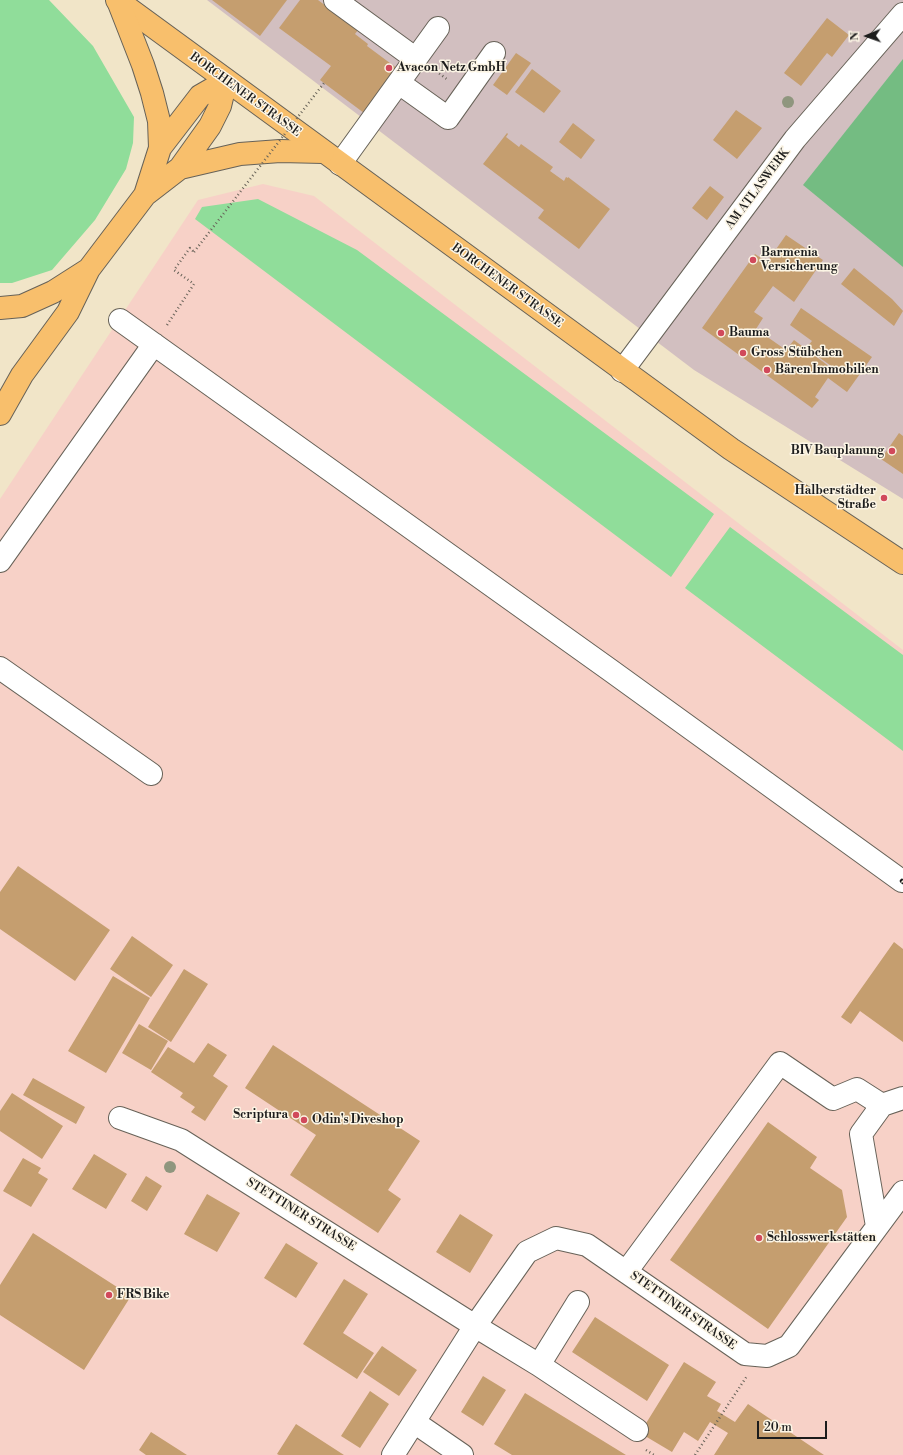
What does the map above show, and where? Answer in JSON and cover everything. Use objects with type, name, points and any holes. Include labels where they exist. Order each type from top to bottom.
[{"type":"main road","name":"BORCHENER STRASSE","points":[[117,0],[622,371],[731,449],[903,563]]},
{"type":"main road","points":[[117,0],[143,65],[160,121],[160,148],[145,195]]},
{"type":"main road","points":[[160,148],[200,96],[226,81]]},
{"type":"main road","points":[[0,414],[22,375],[68,312],[89,269],[145,195],[180,168],[210,126],[220,106],[226,81]]},
{"type":"main road","points":[[180,168],[240,154],[280,151],[331,158]]},
{"type":"main road","points":[[0,308],[22,306],[53,292],[89,269]]},
{"type":"street","points":[[335,0],[416,59]]},
{"type":"street","name":"AM ATLASWERK","points":[[622,371],[795,139],[903,14]]},
{"type":"street","points":[[331,158],[399,83],[438,28]]},
{"type":"street","points":[[399,83],[448,118],[494,53]]},
{"type":"street","points":[[120,320],[610,670],[902,881]]},
{"type":"street","points":[[0,561],[154,344]]},
{"type":"street","points":[[0,668],[151,774]]},
{"type":"street","points":[[626,1272],[780,1063],[833,1099],[857,1089],[882,1105]]},
{"type":"street","points":[[877,1226],[861,1134],[882,1105],[903,1098]]},
{"type":"street","name":"STETTINER STRASSE","points":[[120,1118],[181,1140],[475,1326]]},
{"type":"street","name":"STETTINER STRASSE","points":[[393,1455],[475,1326],[527,1252],[556,1238],[587,1245],[745,1354],[767,1356],[789,1346],[903,1192]]},
{"type":"street","points":[[540,1365],[578,1302]]},
{"type":"street","points":[[475,1326],[540,1365],[637,1430]]},
{"type":"street","points":[[414,1422],[462,1455]]},
{"type":"path","points":[[154,344],[194,284],[174,270],[190,248],[194,252],[324,83]]},
{"type":"path","points":[[695,1455],[742,1384]]},
{"type":"shaded area","points":[[207,0],[903,0],[903,499],[694,370]]},
{"type":"shaded area","points":[[263,184],[314,196],[903,650],[903,1455],[0,1455],[0,499],[198,200]]},
{"type":"green space","points":[[0,0],[49,0],[93,46],[134,117],[133,143],[126,169],[95,220],[52,270],[12,283],[0,283]]},
{"type":"green space","points":[[903,59],[903,267],[803,185]]},
{"type":"green space","points":[[258,199],[357,250],[714,514],[671,577],[195,219],[202,207]]},
{"type":"green space","points":[[730,527],[903,655],[903,751],[685,588]]},
{"type":"building","points":[[212,0],[287,0],[260,36]]},
{"type":"building","points":[[300,0],[318,0],[358,30],[355,34],[368,44],[367,46],[398,69],[364,113],[320,80],[331,66],[279,28]]},
{"type":"building","points":[[827,18],[849,35],[832,57],[827,53],[801,86],[784,73]]},
{"type":"building","points":[[516,53],[531,63],[507,95],[493,85]]},
{"type":"building","points":[[532,69],[561,91],[544,113],[515,92]]},
{"type":"building","points":[[736,110],[762,128],[737,159],[713,140]]},
{"type":"building","points":[[573,123],[595,140],[581,159],[559,142]]},
{"type":"building","points":[[507,133],[508,134],[506,137],[519,147],[521,144],[553,167],[550,171],[564,181],[566,177],[568,177],[610,209],[579,249],[538,218],[544,210],[483,164]]},
{"type":"building","points":[[710,186],[724,197],[707,220],[692,208]]},
{"type":"building","points":[[786,235],[823,260],[794,302],[773,286],[754,312],[763,318],[756,329],[786,350],[794,340],[834,370],[834,368],[806,348],[812,341],[790,325],[801,308],[872,357],[847,392],[828,378],[815,397],[819,400],[812,408],[702,328],[755,254],[767,262]]},
{"type":"building","points":[[854,268],[892,299],[903,311],[894,326],[841,284]]},
{"type":"building","points":[[899,433],[903,436],[903,474],[881,459]]},
{"type":"building","points":[[18,866],[110,930],[75,981],[0,929],[0,892]]},
{"type":"building","points":[[132,936],[173,965],[151,997],[110,969]]},
{"type":"building","points":[[894,942],[903,949],[903,1042],[860,1011],[851,1024],[841,1017]]},
{"type":"building","points":[[184,969],[208,984],[171,1042],[148,1027]]},
{"type":"building","points":[[113,976],[150,998],[106,1073],[68,1051]]},
{"type":"building","points":[[139,1024],[168,1041],[151,1070],[122,1053]]},
{"type":"building","points":[[208,1043],[227,1055],[213,1076],[228,1086],[205,1121],[191,1112],[195,1107],[180,1097],[183,1093],[151,1072],[168,1047],[194,1063]]},
{"type":"building","points":[[273,1045],[420,1141],[388,1190],[401,1199],[378,1233],[290,1175],[316,1135],[245,1088]]},
{"type":"building","points":[[33,1078],[85,1107],[76,1124],[23,1095]]},
{"type":"building","points":[[12,1093],[63,1126],[42,1159],[0,1131],[0,1111]]},
{"type":"building","name":"Schlosswerkstätten","points":[[768,1122],[817,1157],[810,1168],[842,1190],[847,1217],[768,1329],[670,1260]]},
{"type":"building","points":[[94,1154],[127,1174],[106,1209],[72,1189]]},
{"type":"building","points":[[23,1158],[41,1168],[38,1173],[48,1179],[31,1207],[3,1191]]},
{"type":"building","points":[[146,1176],[162,1186],[147,1211],[131,1201]]},
{"type":"building","points":[[207,1194],[240,1213],[217,1252],[184,1234]]},
{"type":"building","points":[[460,1214],[493,1235],[470,1273],[436,1252]]},
{"type":"building","points":[[33,1233],[131,1296],[84,1370],[0,1315],[0,1285]]},
{"type":"building","points":[[286,1243],[318,1263],[296,1298],[264,1278]]},
{"type":"building","points":[[344,1279],[368,1294],[343,1333],[374,1353],[357,1379],[303,1344]]},
{"type":"building","points":[[595,1317],[669,1365],[647,1401],[572,1352]]},
{"type":"building","points":[[382,1346],[417,1370],[399,1396],[363,1372]]},
{"type":"building","points":[[684,1362],[716,1382],[707,1396],[721,1404],[717,1411],[735,1422],[748,1404],[824,1455],[714,1455],[728,1433],[710,1422],[698,1441],[684,1432],[672,1452],[640,1433]]},
{"type":"building","points":[[483,1376],[506,1390],[483,1426],[461,1412]]},
{"type":"building","points":[[370,1391],[389,1404],[360,1448],[341,1436]]},
{"type":"building","points":[[525,1393],[626,1455],[512,1455],[494,1444]]},
{"type":"building","points":[[296,1424],[344,1455],[277,1454]]},
{"type":"building","points":[[151,1432],[187,1455],[146,1455],[139,1450]]},
{"type":"place","name":"Avacon Netz GmbH","points":[[389,68]]},
{"type":"place","name":"Barmenia Versicherung","points":[[753,260]]},
{"type":"place","name":"Bauma","points":[[721,333]]},
{"type":"place","name":"Gross' Stübchen","points":[[743,353]]},
{"type":"place","name":"Bären Immobilien","points":[[767,370]]},
{"type":"place","name":"BIV Bauplanung","points":[[892,451]]},
{"type":"place","name":"Halberstädter Straße","points":[[884,498]]},
{"type":"place","name":"Scriptura","points":[[296,1115]]},
{"type":"place","name":"Odin's Diveshop","points":[[304,1120]]},
{"type":"place","name":"Schlosswerkstätten","points":[[759,1238]]},
{"type":"place","name":"FRS Bike","points":[[109,1295]]}]
